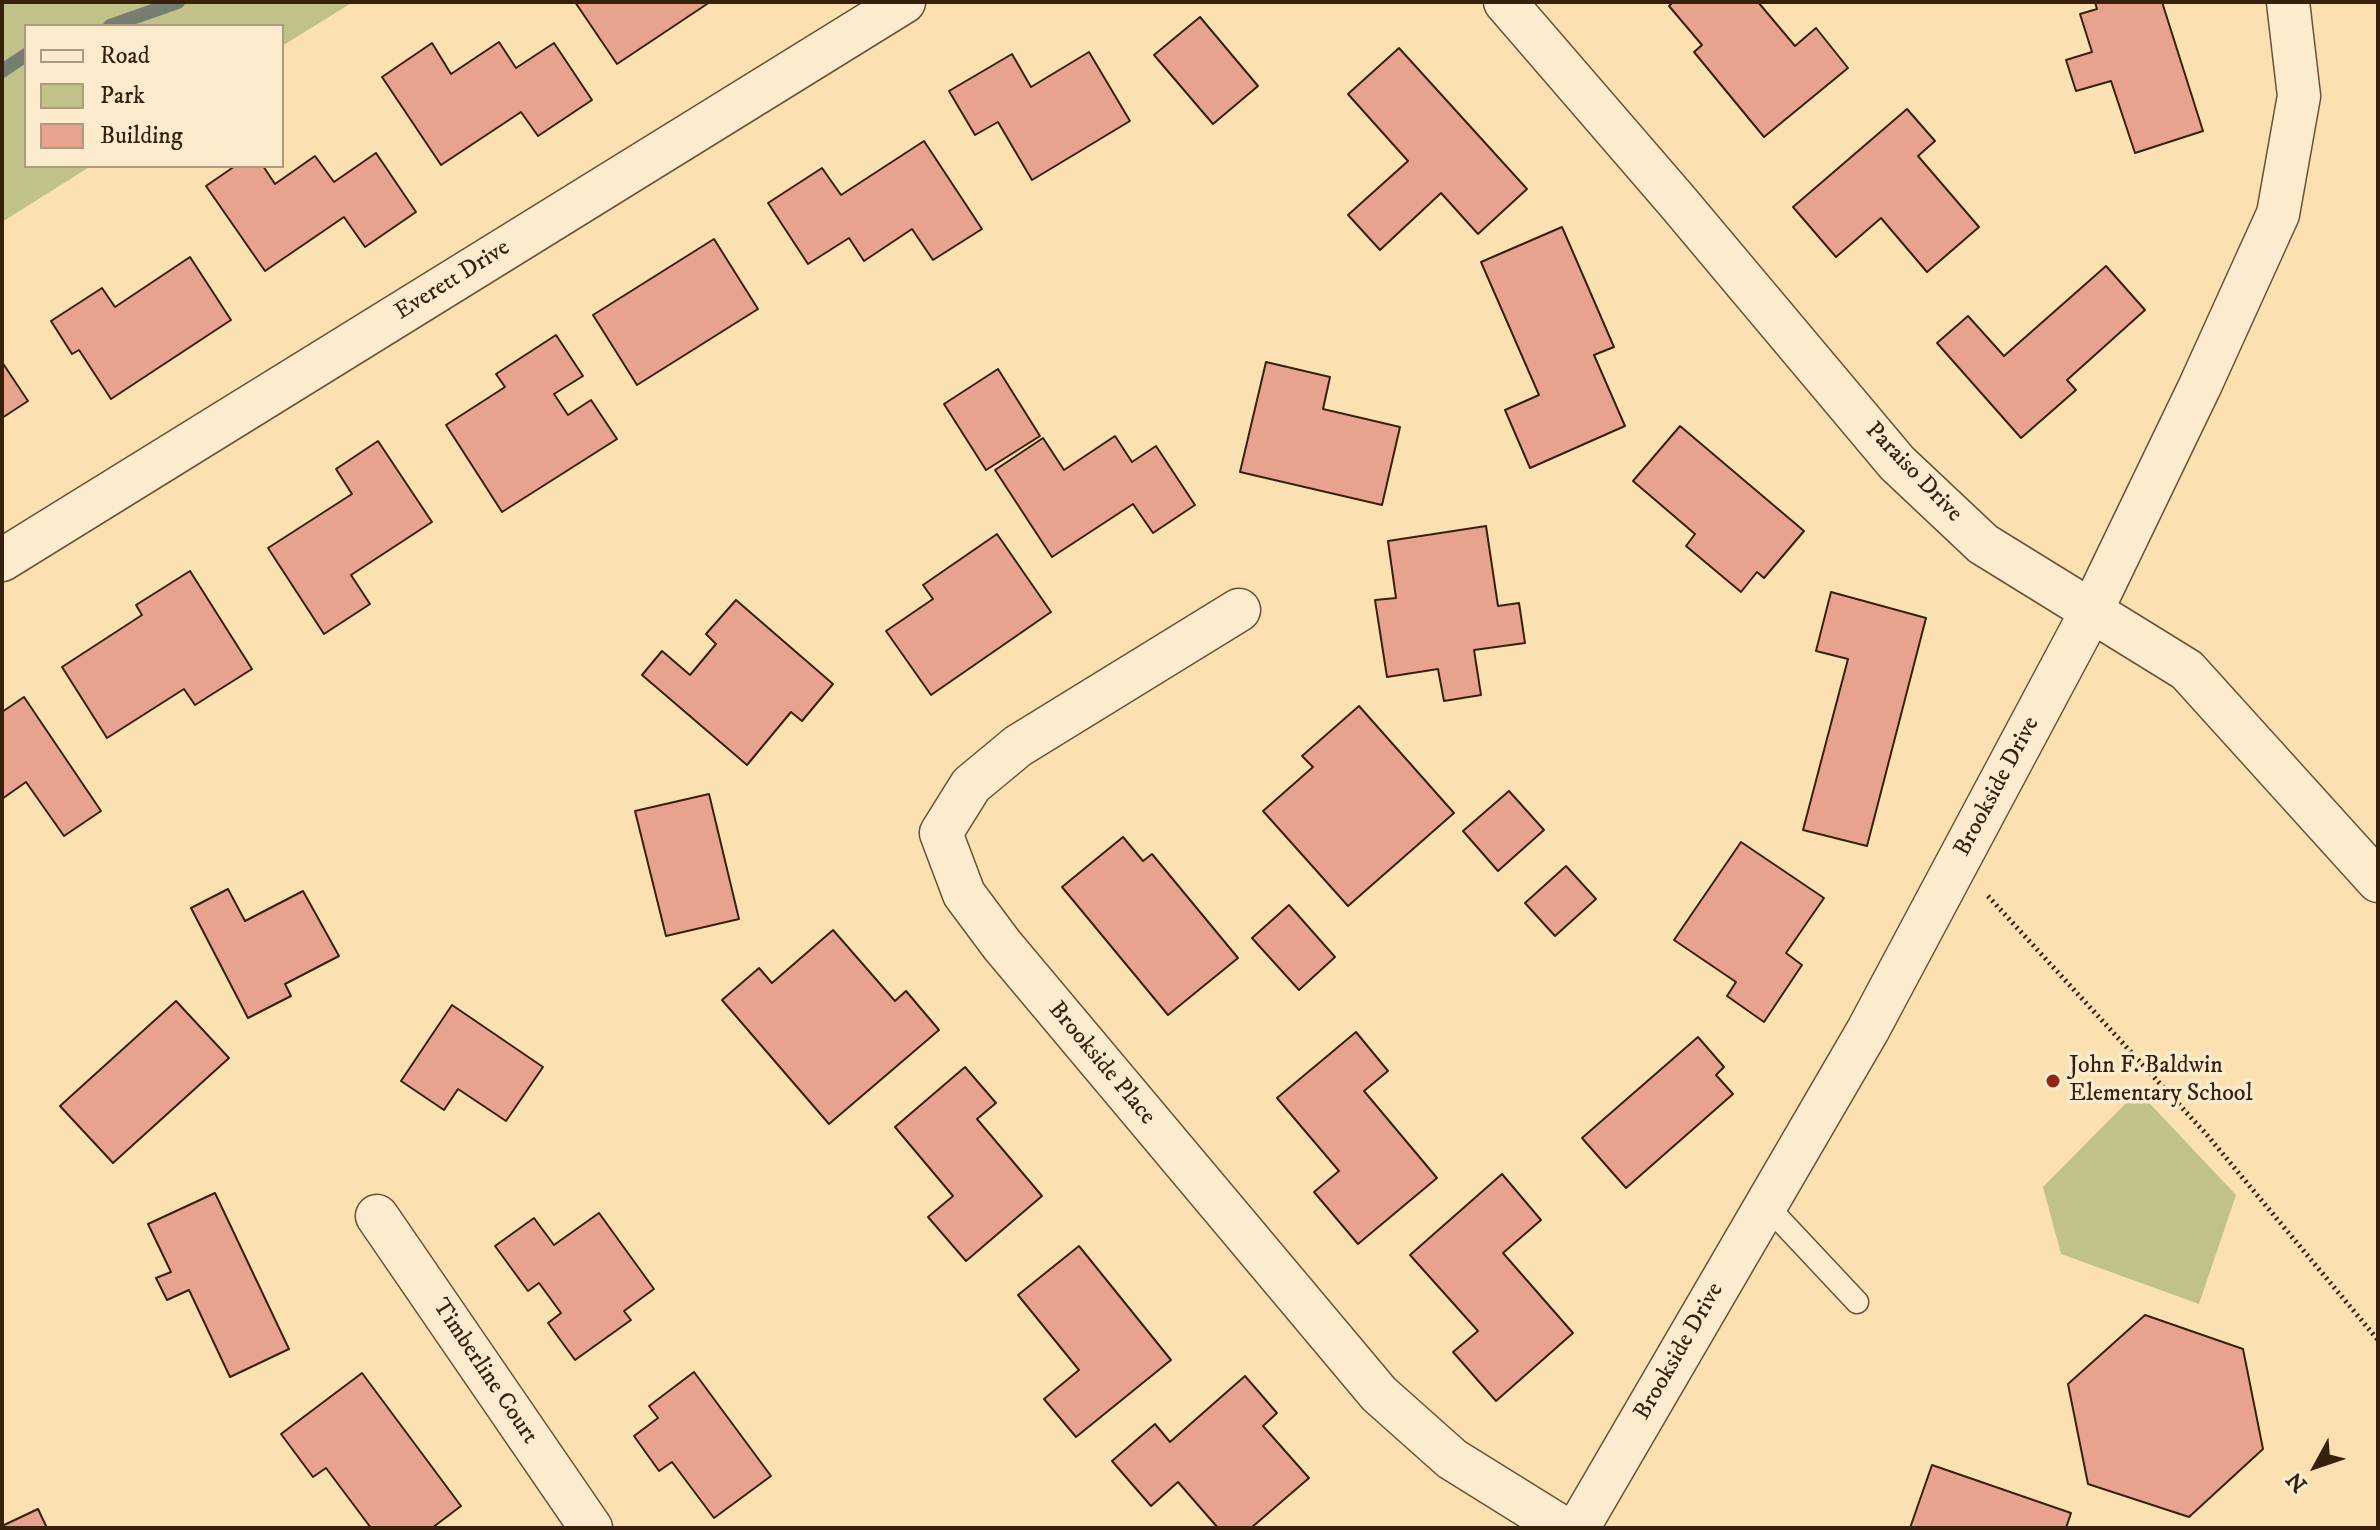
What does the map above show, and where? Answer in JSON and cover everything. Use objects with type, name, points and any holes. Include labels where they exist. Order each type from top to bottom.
[{"type":"street","name":"Everett Drive","points":[[2,560],[904,2]]},
{"type":"street","name":"Paraiso Drive","points":[[1505,2],[1897,463],[1983,544],[2187,670],[2378,881]]},
{"type":"street","name":"Brookside Drive","points":[[1578,1528],[1868,1030],[2092,610],[2200,386],[2278,214],[2299,96],[2288,2]]},
{"type":"street","name":"Brookside Place","points":[[1239,610],[1018,746],[971,785],[941,833],[964,894],[1002,945],[1379,1394],[1452,1459],[1563,1528]]},
{"type":"street","name":"Timberline Court","points":[[377,1216],[591,1528]]},
{"type":"lane","points":[[1766,1205],[1857,1302]]},
{"type":"path","points":[[1958,863],[2207,1135],[2378,1340]]},
{"type":"green space","points":[[2,2],[353,2],[284,45],[284,24],[24,24],[24,168],[88,168],[2,222]]},
{"type":"green space","points":[[2138,1091],[2236,1195],[2199,1304],[2061,1254],[2043,1187]]},
{"type":"building","points":[[575,2],[710,2],[617,64]]},
{"type":"building","points":[[1673,2],[1758,2],[1795,46],[1816,28],[1848,68],[1764,137],[1694,52],[1702,45],[1669,6]]},
{"type":"building","points":[[2095,2],[2162,2],[2203,131],[2135,153],[2111,81],[2076,91],[2066,60],[2092,52],[2080,14],[2097,9]]},
{"type":"building","points":[[1200,17],[1258,86],[1213,124],[1154,55]]},
{"type":"building","points":[[499,42],[516,68],[554,43],[592,100],[538,136],[521,112],[441,165],[382,77],[432,43],[451,74]]},
{"type":"building","points":[[1399,48],[1527,189],[1478,234],[1441,193],[1380,250],[1348,215],[1408,161],[1348,94]]},
{"type":"building","points":[[1089,52],[1130,121],[1032,180],[998,122],[975,135],[949,91],[1012,54],[1031,87]]},
{"type":"building","points":[[1907,109],[1935,141],[1918,156],[1979,227],[1927,272],[1881,218],[1836,257],[1793,207]]},
{"type":"building","points":[[924,141],[982,229],[933,260],[912,229],[864,261],[849,238],[808,264],[768,203],[822,168],[841,195]]},
{"type":"building","points":[[376,153],[416,212],[365,247],[344,217],[265,271],[206,186],[232,168],[264,168],[275,184],[315,156],[334,182]]},
{"type":"building","points":[[1562,227],[1614,347],[1594,355],[1625,426],[1530,468],[1505,410],[1539,395],[1481,262]]},
{"type":"building","points":[[714,239],[758,309],[637,385],[593,315]]},
{"type":"building","points":[[190,257],[231,320],[111,399],[79,350],[72,354],[51,321],[102,288],[115,307]]},
{"type":"building","points":[[2106,266],[2145,310],[2067,380],[2076,390],[2021,438],[1937,343],[1968,316],[2004,356]]},
{"type":"building","points":[[556,335],[583,376],[554,394],[568,415],[591,400],[617,439],[502,512],[446,425],[505,387],[496,374]]},
{"type":"building","points":[[2,362],[28,401],[2,418]]},
{"type":"building","points":[[1266,362],[1330,377],[1323,409],[1400,427],[1382,505],[1240,472]]},
{"type":"building","points":[[998,369],[1040,436],[986,470],[944,404]]},
{"type":"building","points":[[1680,426],[1804,531],[1764,578],[1757,572],[1741,592],[1686,546],[1695,534],[1633,481]]},
{"type":"building","points":[[1115,436],[1132,462],[1156,446],[1195,505],[1153,533],[1133,504],[1052,557],[995,470],[1043,438],[1064,470]]},
{"type":"building","points":[[378,441],[432,522],[351,575],[370,604],[324,634],[268,548],[352,494],[336,469]]},
{"type":"building","points":[[1486,526],[1498,606],[1519,603],[1525,643],[1474,650],[1481,695],[1444,701],[1438,669],[1387,677],[1375,600],[1396,598],[1388,541]]},
{"type":"building","points":[[997,534],[1051,612],[931,695],[886,631],[933,599],[923,585]]},
{"type":"building","points":[[190,571],[252,669],[195,705],[184,689],[107,738],[62,667],[142,615],[136,605]]},
{"type":"building","points":[[1831,592],[1926,618],[1867,846],[1803,830],[1848,659],[1816,651]]},
{"type":"building","points":[[736,600],[833,684],[802,721],[791,712],[747,765],[642,675],[662,651],[690,675],[716,644],[706,634]]},
{"type":"building","points":[[24,697],[101,811],[64,836],[26,782],[2,799],[2,712]]},
{"type":"building","points":[[1359,706],[1454,813],[1348,906],[1263,811],[1313,767],[1302,756]]},
{"type":"building","points":[[1509,791],[1544,830],[1498,871],[1463,831]]},
{"type":"building","points":[[709,794],[739,919],[666,936],[635,811]]},
{"type":"building","points":[[1123,837],[1143,861],[1152,854],[1238,958],[1168,1015],[1062,887]]},
{"type":"building","points":[[1741,842],[1824,898],[1786,953],[1802,965],[1764,1022],[1727,996],[1736,982],[1674,940]]},
{"type":"building","points":[[1566,866],[1596,899],[1555,936],[1525,903]]},
{"type":"building","points":[[228,889],[245,921],[303,891],[339,956],[285,984],[291,996],[248,1018],[191,908]]},
{"type":"building","points":[[1289,905],[1335,957],[1299,990],[1252,938]]},
{"type":"building","points":[[833,930],[895,1001],[906,991],[939,1030],[829,1124],[722,1000],[759,968],[772,983]]},
{"type":"building","points":[[176,1001],[229,1058],[113,1163],[60,1106]]},
{"type":"building","points":[[452,1005],[543,1067],[506,1121],[458,1089],[444,1110],[401,1081]]},
{"type":"building","points":[[1356,1032],[1388,1071],[1364,1091],[1437,1178],[1358,1244],[1314,1192],[1339,1171],[1277,1098]]},
{"type":"building","points":[[1698,1037],[1724,1067],[1716,1075],[1733,1094],[1626,1188],[1582,1138]]},
{"type":"building","points":[[965,1067],[996,1103],[977,1119],[1042,1196],[966,1261],[928,1217],[953,1196],[895,1127]]},
{"type":"building","points":[[1502,1174],[1541,1220],[1503,1253],[1573,1333],[1496,1401],[1453,1352],[1478,1331],[1410,1255]]},
{"type":"building","points":[[215,1193],[289,1349],[230,1377],[189,1290],[167,1300],[156,1278],[171,1272],[148,1224]]},
{"type":"building","points":[[599,1213],[654,1289],[624,1311],[631,1320],[575,1360],[548,1323],[561,1313],[539,1283],[528,1291],[495,1246],[534,1218],[554,1245]]},
{"type":"building","points":[[1079,1246],[1171,1360],[1076,1437],[1044,1399],[1079,1370],[1018,1295]]},
{"type":"building","points":[[2145,1315],[2243,1349],[2263,1449],[2189,1517],[2088,1484],[2068,1384]]},
{"type":"building","points":[[694,1372],[771,1476],[714,1518],[672,1462],[659,1471],[634,1436],[658,1418],[649,1406]]},
{"type":"building","points":[[362,1373],[461,1506],[432,1528],[371,1528],[326,1468],[313,1477],[281,1434]]},
{"type":"building","points":[[1245,1376],[1277,1413],[1263,1426],[1309,1478],[1251,1528],[1218,1528],[1178,1482],[1151,1506],[1112,1461],[1155,1424],[1170,1442]]},
{"type":"building","points":[[1932,1465],[2071,1513],[2066,1528],[1910,1528]]},
{"type":"building","points":[[38,1509],[47,1528],[2,1528],[2,1526]]},
{"type":"waterway","points":[[116,24],[178,2]]},
{"type":"waterway","points":[[2,71],[24,56]]},
{"type":"place","name":"John F. Baldwin Elementary School","points":[[2053,1081]]}]
